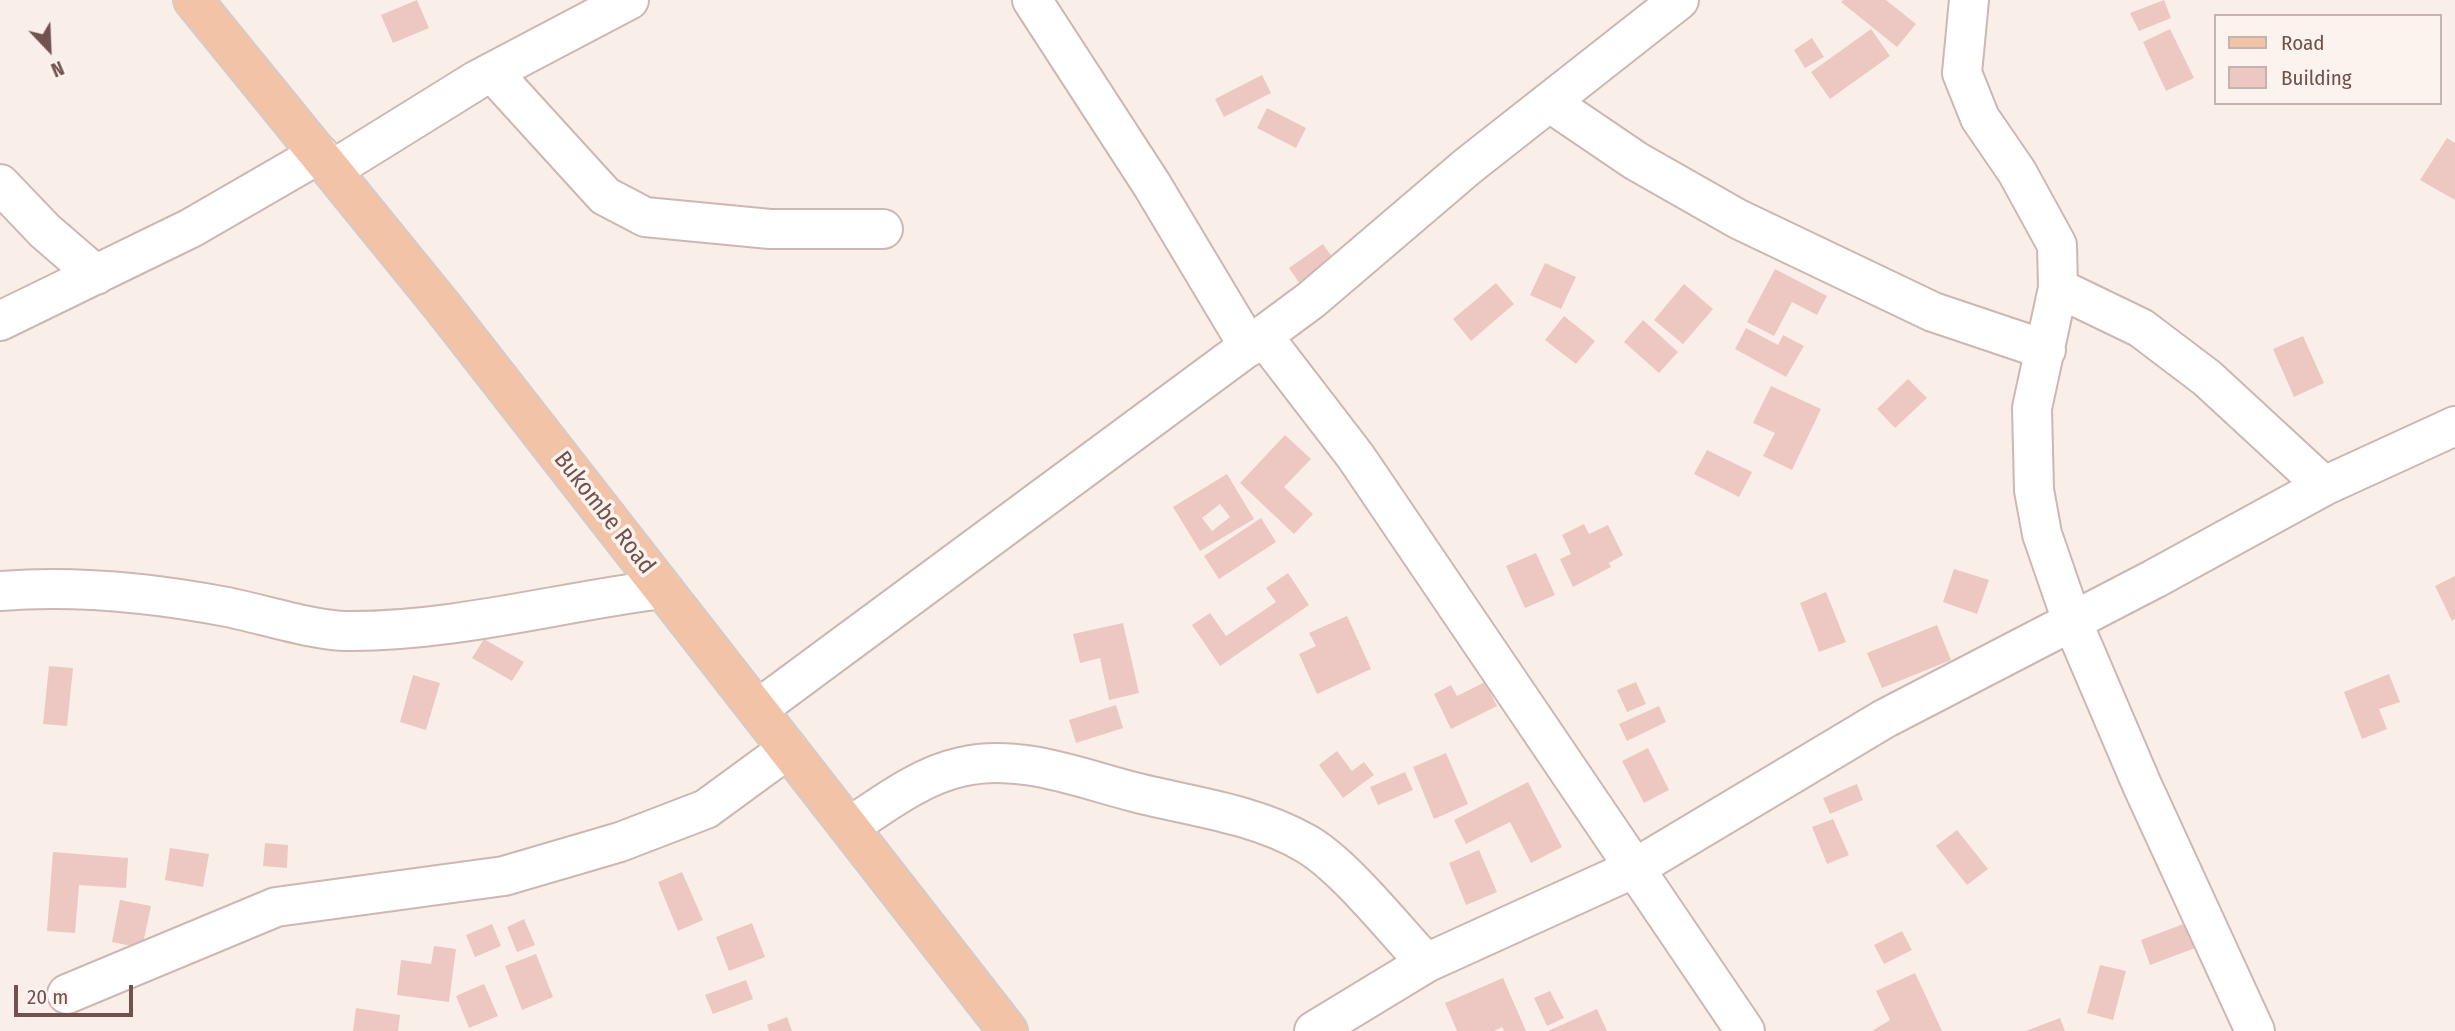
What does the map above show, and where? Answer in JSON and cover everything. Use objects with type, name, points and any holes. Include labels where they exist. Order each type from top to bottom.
[{"type":"main road","name":"Bukombe Road","points":[[198,3],[758,709],[1008,1031]]},
{"type":"street","points":[[0,321],[326,162],[629,0]]},
{"type":"street","points":[[1032,0],[1256,341],[1356,457],[1745,1031]]},
{"type":"street","points":[[758,709],[1311,300],[1549,102],[1679,0]]},
{"type":"street","points":[[1969,0],[1962,73],[1980,118],[2017,172],[2057,245],[2058,288],[2032,408],[2034,490],[2042,534],[2072,621],[2142,785],[2255,1031]]},
{"type":"street","points":[[492,72],[605,197],[645,217],[770,229],[883,229]]},
{"type":"street","points":[[1549,102],[1636,161],[1749,225],[1933,312],[2046,350]]},
{"type":"street","points":[[0,184],[45,231],[96,275]]},
{"type":"street","points":[[2058,288],[2152,337],[2207,378],[2324,485]]},
{"type":"street","points":[[1314,1031],[1426,962],[1635,868],[1884,719],[2324,485],[2451,437]]},
{"type":"street","points":[[0,591],[34,588],[131,594],[225,607],[345,632],[460,622],[592,598],[663,589]]},
{"type":"street","points":[[67,994],[276,907],[504,876],[620,842],[706,809],[788,749]]},
{"type":"street","points":[[849,827],[902,791],[961,767],[1022,764],[1080,776],[1259,823],[1307,843],[1348,879],[1426,962]]},
{"type":"building","points":[[417,0],[429,28],[393,43],[381,15]]},
{"type":"building","points":[[1886,0],[1916,24],[1897,47],[1841,2]]},
{"type":"building","points":[[2164,0],[2171,18],[2139,31],[2130,13]]},
{"type":"building","points":[[1871,29],[1890,56],[1830,99],[1811,72]]},
{"type":"building","points":[[2170,29],[2194,78],[2166,91],[2143,42]]},
{"type":"building","points":[[1812,38],[1824,57],[1805,68],[1794,50]]},
{"type":"building","points":[[1262,75],[1271,93],[1224,117],[1215,99]]},
{"type":"building","points":[[1267,108],[1306,128],[1296,148],[1257,128]]},
{"type":"building","points":[[2447,138],[2455,143],[2455,200],[2420,180]]},
{"type":"building","points":[[1323,244],[1337,264],[1302,287],[1289,268]]},
{"type":"building","points":[[1545,263],[1576,277],[1561,309],[1530,295]]},
{"type":"building","points":[[1775,269],[1827,296],[1817,315],[1792,302],[1774,336],[1747,322]]},
{"type":"building","points":[[1496,283],[1514,304],[1471,341],[1453,319]]},
{"type":"building","points":[[1684,284],[1713,309],[1683,344],[1654,320]]},
{"type":"building","points":[[1564,316],[1595,341],[1576,364],[1545,340]]},
{"type":"building","points":[[1643,320],[1678,352],[1659,373],[1624,342]]},
{"type":"building","points":[[1746,328],[1778,345],[1783,335],[1804,346],[1786,377],[1735,349]]},
{"type":"building","points":[[2303,336],[2324,383],[2294,397],[2273,349]]},
{"type":"building","points":[[1908,379],[1927,398],[1895,428],[1877,409]]},
{"type":"building","points":[[1771,386],[1821,409],[1792,470],[1763,456],[1775,433],[1753,423]]},
{"type":"building","points":[[1285,435],[1311,459],[1284,487],[1313,514],[1294,534],[1240,483]]},
{"type":"building","points":[[1707,450],[1752,472],[1739,497],[1694,474]]},
{"type":"building","points":[[1227,474],[1254,519],[1200,551],[1173,507]],"holes":[[[1220,504],[1230,517],[1212,531],[1202,518]]]},
{"type":"building","points":[[1261,518],[1276,542],[1219,579],[1204,556]]},
{"type":"building","points":[[1584,524],[1589,534],[1608,525],[1623,555],[1609,563],[1611,567],[1573,587],[1560,559],[1571,554],[1562,535]]},
{"type":"building","points":[[1536,553],[1555,595],[1525,608],[1506,566]]},
{"type":"building","points":[[1954,569],[1989,580],[1977,614],[1943,602]]},
{"type":"building","points":[[1288,573],[1309,605],[1220,666],[1192,625],[1210,613],[1226,636],[1276,602],[1266,588]]},
{"type":"building","points":[[2455,576],[2455,619],[2452,621],[2435,586]]},
{"type":"building","points":[[1826,592],[1846,642],[1819,652],[1800,603]]},
{"type":"building","points":[[1347,616],[1371,669],[1317,694],[1299,654],[1316,646],[1309,633]]},
{"type":"building","points":[[1123,623],[1139,693],[1109,700],[1100,658],[1080,663],[1073,634]]},
{"type":"building","points":[[1937,625],[1951,660],[1882,688],[1867,653]]},
{"type":"building","points":[[484,639],[524,662],[512,681],[472,658]]},
{"type":"building","points":[[49,666],[73,668],[67,726],[43,724]]},
{"type":"building","points":[[2389,674],[2400,702],[2379,709],[2387,729],[2362,739],[2344,692]]},
{"type":"building","points":[[413,675],[440,683],[426,730],[400,722]]},
{"type":"building","points":[[1485,682],[1497,706],[1451,729],[1434,694],[1451,685],[1457,696]]},
{"type":"building","points":[[1636,682],[1646,704],[1627,712],[1617,690]]},
{"type":"building","points":[[1116,705],[1123,728],[1076,743],[1069,720]]},
{"type":"building","points":[[1659,706],[1666,722],[1627,741],[1619,724]]},
{"type":"building","points":[[1648,748],[1669,790],[1644,803],[1622,761]]},
{"type":"building","points":[[1337,751],[1352,771],[1364,762],[1374,775],[1343,798],[1319,765]]},
{"type":"building","points":[[1446,753],[1468,804],[1434,819],[1413,767]]},
{"type":"building","points":[[1405,772],[1413,790],[1378,805],[1370,787]]},
{"type":"building","points":[[1528,782],[1562,847],[1531,863],[1510,822],[1466,844],[1454,820]]},
{"type":"building","points":[[1857,784],[1863,800],[1830,814],[1823,798]]},
{"type":"building","points":[[1833,819],[1849,855],[1827,864],[1812,827]]},
{"type":"building","points":[[1957,830],[1988,869],[1967,885],[1936,846]]},
{"type":"building","points":[[265,843],[288,845],[287,868],[263,866]]},
{"type":"building","points":[[170,848],[209,854],[203,887],[165,880]]},
{"type":"building","points":[[1479,850],[1497,892],[1466,905],[1449,863]]},
{"type":"building","points":[[53,852],[128,858],[126,888],[79,885],[75,933],[47,931]]},
{"type":"building","points":[[682,872],[703,920],[678,931],[658,882]]},
{"type":"building","points":[[120,900],[151,906],[142,948],[112,942]]},
{"type":"building","points":[[524,919],[535,945],[517,952],[507,927]]},
{"type":"building","points":[[2194,920],[2203,945],[2150,965],[2141,940]]},
{"type":"building","points":[[752,923],[765,957],[729,971],[716,937]]},
{"type":"building","points":[[492,924],[501,946],[475,957],[466,935]]},
{"type":"building","points":[[1902,931],[1912,950],[1884,964],[1874,945]]},
{"type":"building","points":[[434,946],[456,949],[449,1002],[397,995],[401,960],[431,964]]},
{"type":"building","points":[[536,954],[553,997],[522,1010],[505,966]]},
{"type":"building","points":[[2100,965],[2126,971],[2113,1020],[2087,1013]]},
{"type":"building","points":[[1915,973],[1942,1031],[1872,1031],[1890,1020],[1876,991]]},
{"type":"building","points":[[1503,978],[1526,1031],[1504,1031],[1502,1027],[1494,1031],[1457,1031],[1445,1003]]},
{"type":"building","points":[[746,980],[753,999],[713,1014],[705,995]]},
{"type":"building","points":[[484,984],[498,1016],[469,1028],[456,996]]},
{"type":"building","points":[[1550,991],[1564,1018],[1547,1026],[1534,998]]},
{"type":"building","points":[[356,1008],[400,1015],[398,1031],[353,1031]]},
{"type":"building","points":[[1597,1009],[1607,1031],[1548,1031]]},
{"type":"building","points":[[787,1017],[792,1031],[769,1031],[767,1025]]},
{"type":"building","points":[[2060,1018],[2065,1031],[2026,1031]]}]
